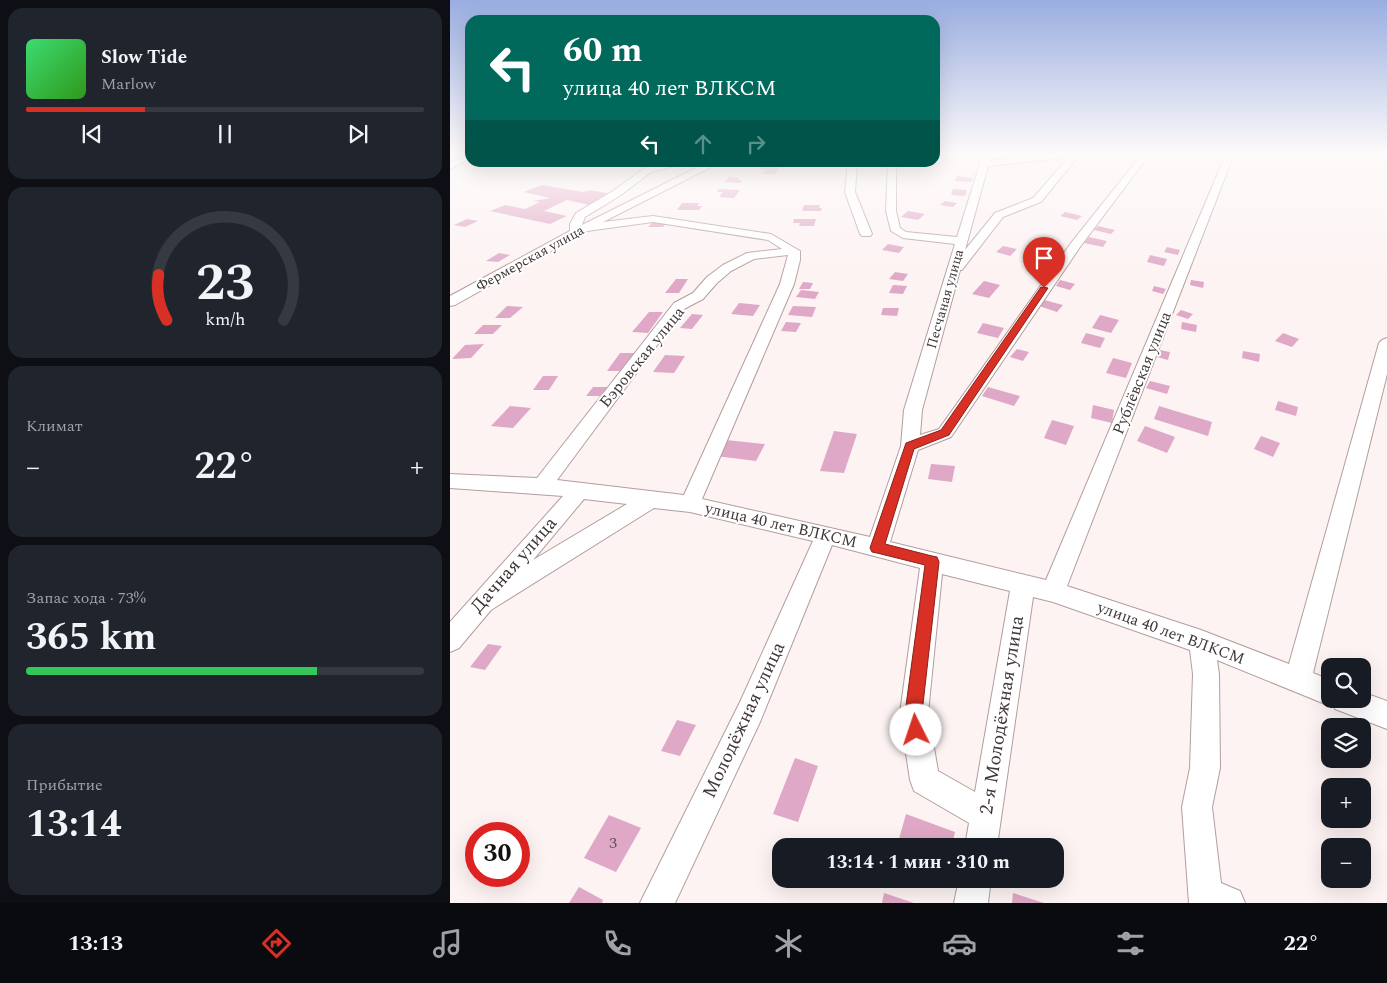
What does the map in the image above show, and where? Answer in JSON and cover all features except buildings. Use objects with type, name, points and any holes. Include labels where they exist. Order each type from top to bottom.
[{"type":"street","points":[[613,196],[580,215],[576,224],[580,230],[653,219],[772,237],[791,247],[794,251],[794,260],[787,284],[690,504]]},
{"type":"street","name":"Фермерская улица","points":[[450,302],[580,230],[646,196]]},
{"type":"street","points":[[852,196],[866,234]]},
{"type":"street","points":[[891,196],[891,211],[895,229],[903,235],[962,241]]},
{"type":"street","name":"Песчаная улица","points":[[910,446],[913,410],[975,196]]},
{"type":"street","points":[[953,274],[999,215],[1037,200],[1040,196]]},
{"type":"street","points":[[877,548],[910,446],[945,432],[1075,244],[1113,196]]},
{"type":"street","name":"Рублёвская улица","points":[[1053,592],[1213,196]]},
{"type":"street","name":"Бэровская улица","points":[[542,486],[679,306],[698,296],[712,280],[727,268],[751,256],[794,251]]},
{"type":"street","points":[[1298,680],[1387,343]]},
{"type":"street","name":"улица 40 лет ВЛКСМ","points":[[450,481],[542,486],[690,504],[826,535],[1053,592],[1201,642],[1321,689]]},
{"type":"street","name":"Дачная улица","points":[[450,640],[579,490]]},
{"type":"street","points":[[483,602],[652,499]]},
{"type":"street","name":"Молодёжная улица","points":[[657,903],[750,712],[826,535]]},
{"type":"street","points":[[932,562],[914,713],[925,780],[987,816]]},
{"type":"street","name":"2-я Молодёжная улица","points":[[983,838],[1023,584]]},
{"type":"street","points":[[1201,642],[1206,674],[1205,768],[1197,807],[1213,900]]},
{"type":"street","points":[[1369,708],[1387,715]]},
{"type":"street","points":[[970,903],[973,888]]},
{"type":"route","points":[[916,730],[914,713],[932,562],[877,548],[910,446],[945,432],[1044,288]]}]
